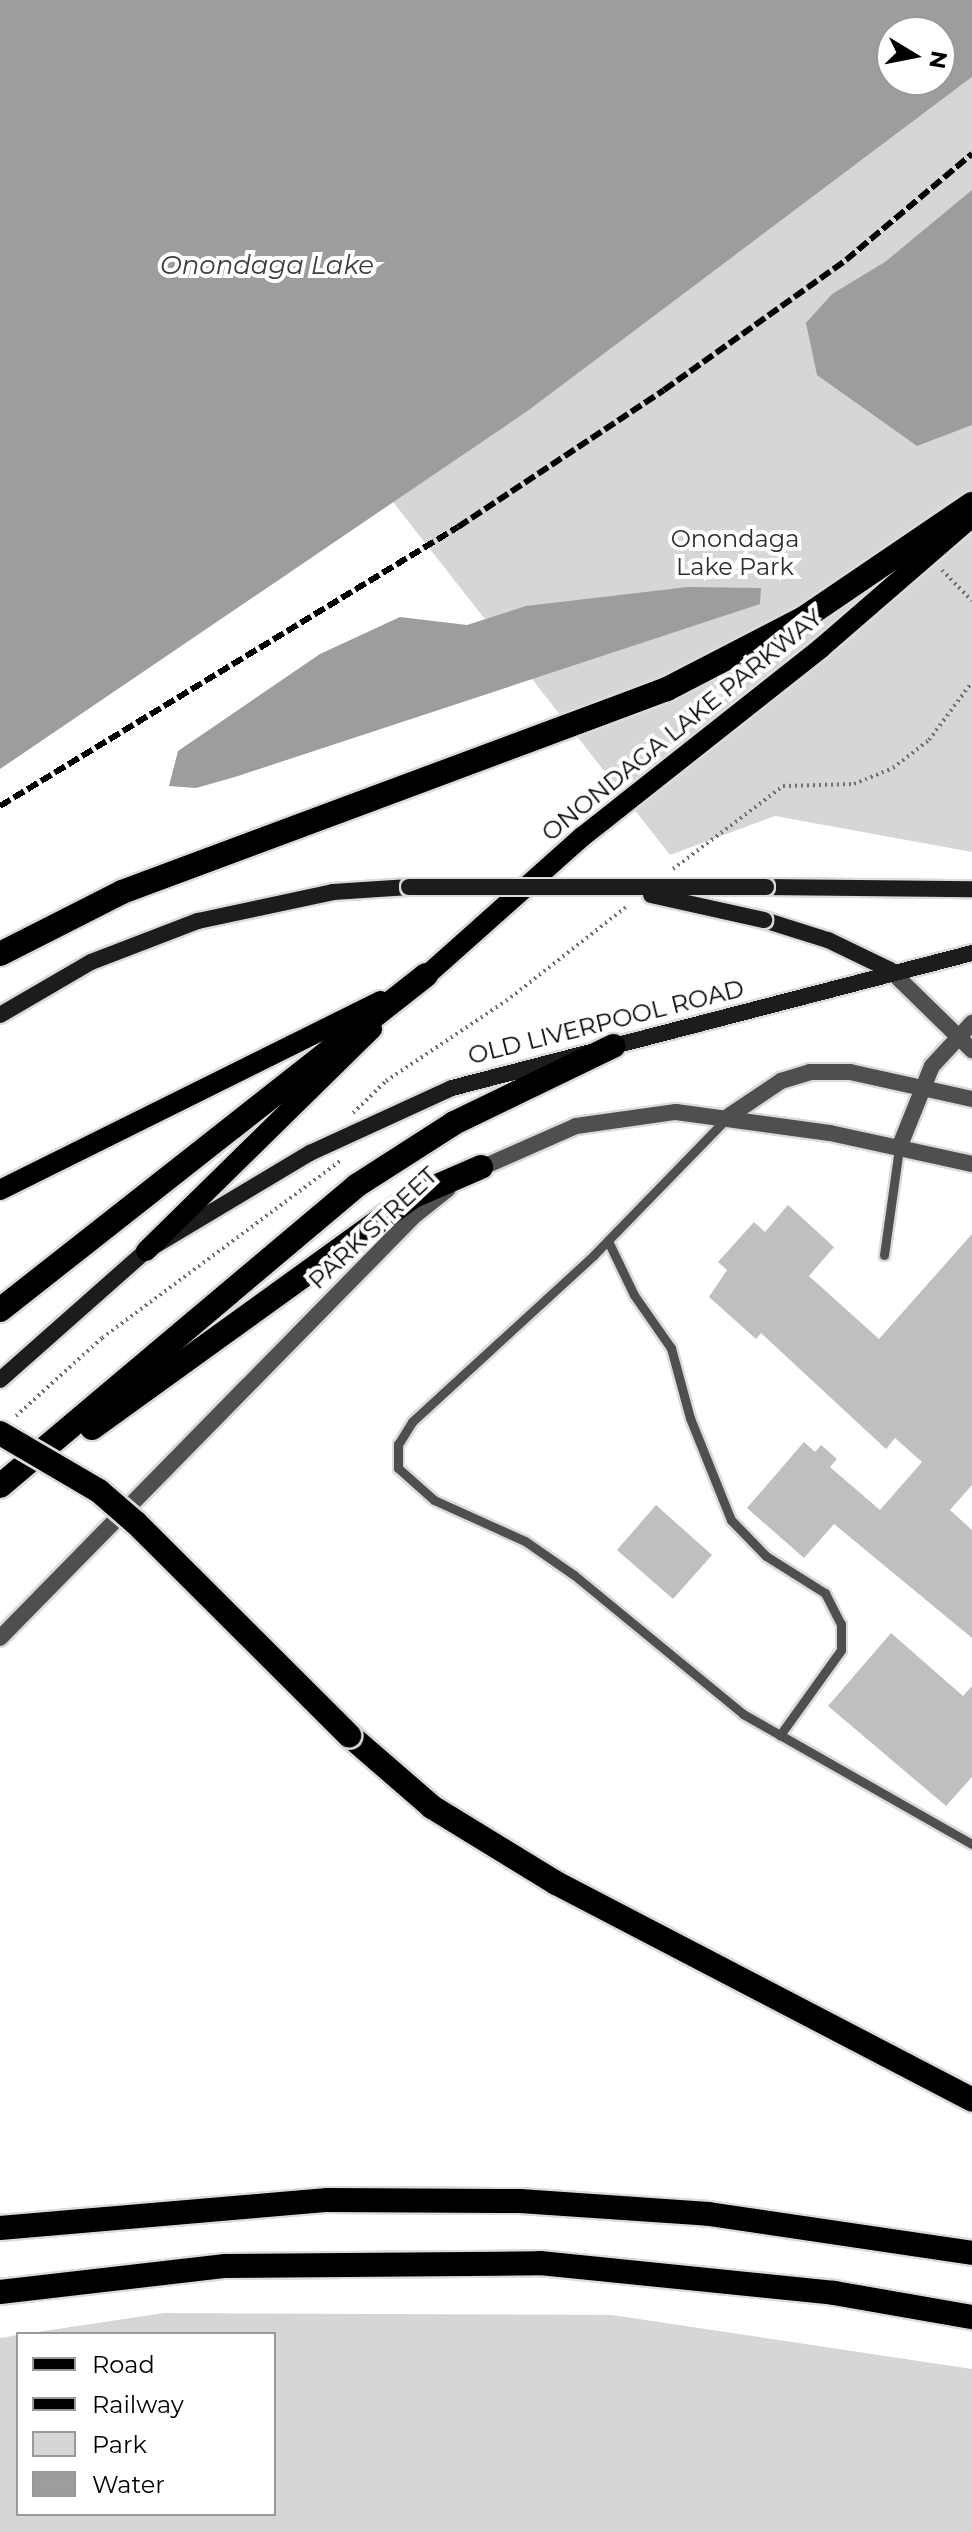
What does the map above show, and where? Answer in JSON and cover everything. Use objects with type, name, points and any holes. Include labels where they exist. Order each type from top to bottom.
[{"type":"highway","points":[[0,954],[122,892],[667,689],[804,618],[972,504]]},
{"type":"highway","points":[[0,1310],[426,975]]},
{"type":"highway","points":[[0,1488],[356,1186],[454,1123],[613,1046]]},
{"type":"highway","points":[[0,1488],[46,1463],[414,1196],[481,1167]]},
{"type":"highway","points":[[5,1427],[99,1491],[127,1515],[349,1735],[432,1807],[556,1883],[972,2100]]},
{"type":"highway","points":[[0,2228],[328,2200],[520,2201],[709,2214],[972,2253]]},
{"type":"highway","points":[[0,2292],[226,2266],[540,2263],[834,2293],[972,2317]]},
{"type":"main road","name":"ONONDAGA LAKE PARKWAY","points":[[426,975],[582,837],[929,557],[972,517]]},
{"type":"main road","points":[[0,1015],[91,962],[198,921],[333,892],[409,887],[626,896],[766,887],[972,889]]},
{"type":"main road","points":[[626,896],[764,920],[828,940],[890,970]]},
{"type":"main road","name":"OLD LIVERPOOL ROAD","points":[[0,1380],[146,1251],[350,1134],[477,1079],[613,1046],[890,970],[972,953]]},
{"type":"main road","points":[[0,1190],[158,1116],[426,975]]},
{"type":"main road","points":[[146,1251],[426,975]]},
{"type":"street","points":[[890,970],[972,1050]]},
{"type":"street","points":[[899,1148],[932,1066],[972,1023]]},
{"type":"street","points":[[729,1116],[781,1081],[810,1072],[850,1072],[972,1099]]},
{"type":"street","name":"PARK STREET","points":[[0,1638],[414,1216],[481,1167],[576,1126],[624,1115],[729,1116],[972,1164]]},
{"type":"lane","points":[[729,1116],[608,1241],[412,1422],[398,1444],[398,1468],[434,1500],[525,1541],[574,1575],[743,1714],[972,1844]]},
{"type":"lane","points":[[884,1255],[899,1148]]},
{"type":"lane","points":[[608,1241],[634,1295],[671,1348],[690,1418],[731,1520],[766,1556],[825,1593],[841,1624],[841,1650],[780,1735]]},
{"type":"path","points":[[929,557],[972,601]]},
{"type":"path","points":[[663,877],[783,786],[854,784],[893,768],[929,740],[972,682]]},
{"type":"path","points":[[5,1427],[102,1338],[335,1167],[361,1100],[506,1001],[626,896]]},
{"type":"green space","name":"Onondaga Lake Park","points":[[972,77],[972,852],[775,816],[670,855],[393,502],[529,410],[947,96],[956,96],[956,89]]},
{"type":"green space","points":[[164,2313],[612,2315],[972,2369],[972,2532],[0,2532],[0,2338],[16,2335],[16,2516],[276,2516],[276,2332],[37,2332]]},
{"type":"water","name":"Onondaga Lake","points":[[0,0],[972,0],[972,77],[956,89],[956,16],[876,16],[876,96],[947,96],[529,410],[0,769]]},
{"type":"water","points":[[972,190],[972,425],[917,446],[817,375],[806,323],[832,294],[885,262]]},
{"type":"water","points":[[688,587],[761,588],[760,604],[235,777],[196,788],[169,786],[178,751],[320,654],[400,617],[467,625],[526,606]]},
{"type":"building","points":[[788,1205],[834,1247],[809,1276],[879,1339],[972,1234],[972,1485],[950,1510],[972,1530],[972,1638],[834,1524],[804,1558],[747,1508],[804,1442],[815,1452],[821,1445],[837,1459],[830,1467],[880,1510],[922,1462],[895,1438],[886,1449],[761,1333],[756,1339],[709,1297],[727,1270],[718,1262],[754,1222],[765,1232]]},
{"type":"building","points":[[656,1505],[712,1555],[673,1599],[617,1550]]},
{"type":"building","points":[[891,1633],[963,1696],[972,1686],[972,1777],[946,1806],[828,1706]]},
{"type":"railway","points":[[0,806],[458,527],[664,390],[846,260],[972,154]]}]
